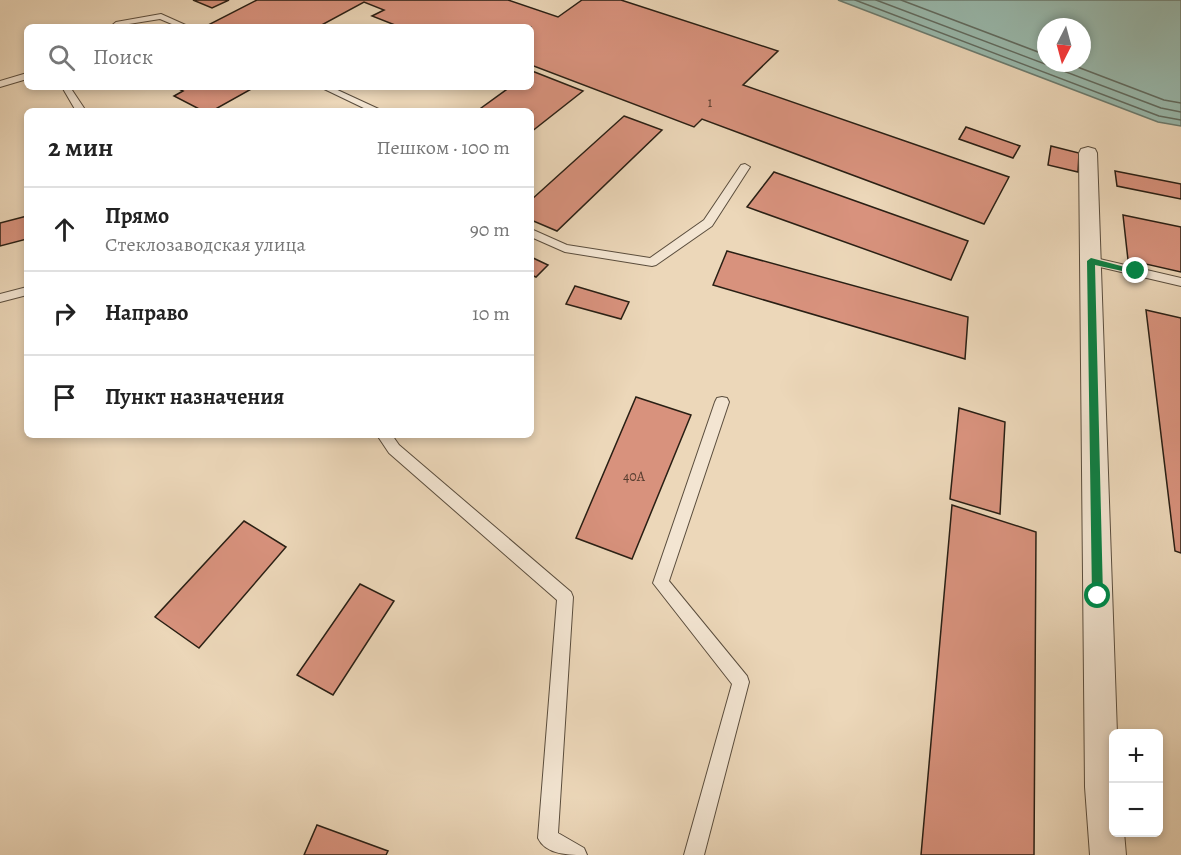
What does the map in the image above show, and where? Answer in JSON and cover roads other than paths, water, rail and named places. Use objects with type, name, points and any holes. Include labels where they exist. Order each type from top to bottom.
[{"type":"street","points":[[1088,153],[1102,787],[1108,855]]},
{"type":"lane","points":[[119,24],[161,16],[179,24]]},
{"type":"lane","points":[[0,84],[24,77]]},
{"type":"lane","points":[[68,90],[79,108]]},
{"type":"lane","points":[[331,90],[371,108]]},
{"type":"lane","points":[[534,234],[565,248],[652,262],[708,223],[745,167]]},
{"type":"lane","points":[[1091,261],[1181,282]]},
{"type":"lane","points":[[0,298],[24,292]]},
{"type":"lane","points":[[694,855],[741,682],[661,582],[722,402]]},
{"type":"lane","points":[[386,438],[394,449],[565,597],[548,838],[577,855]]},
{"type":"water","points":[[838,0],[1181,0],[1181,126],[1158,122]]}]
